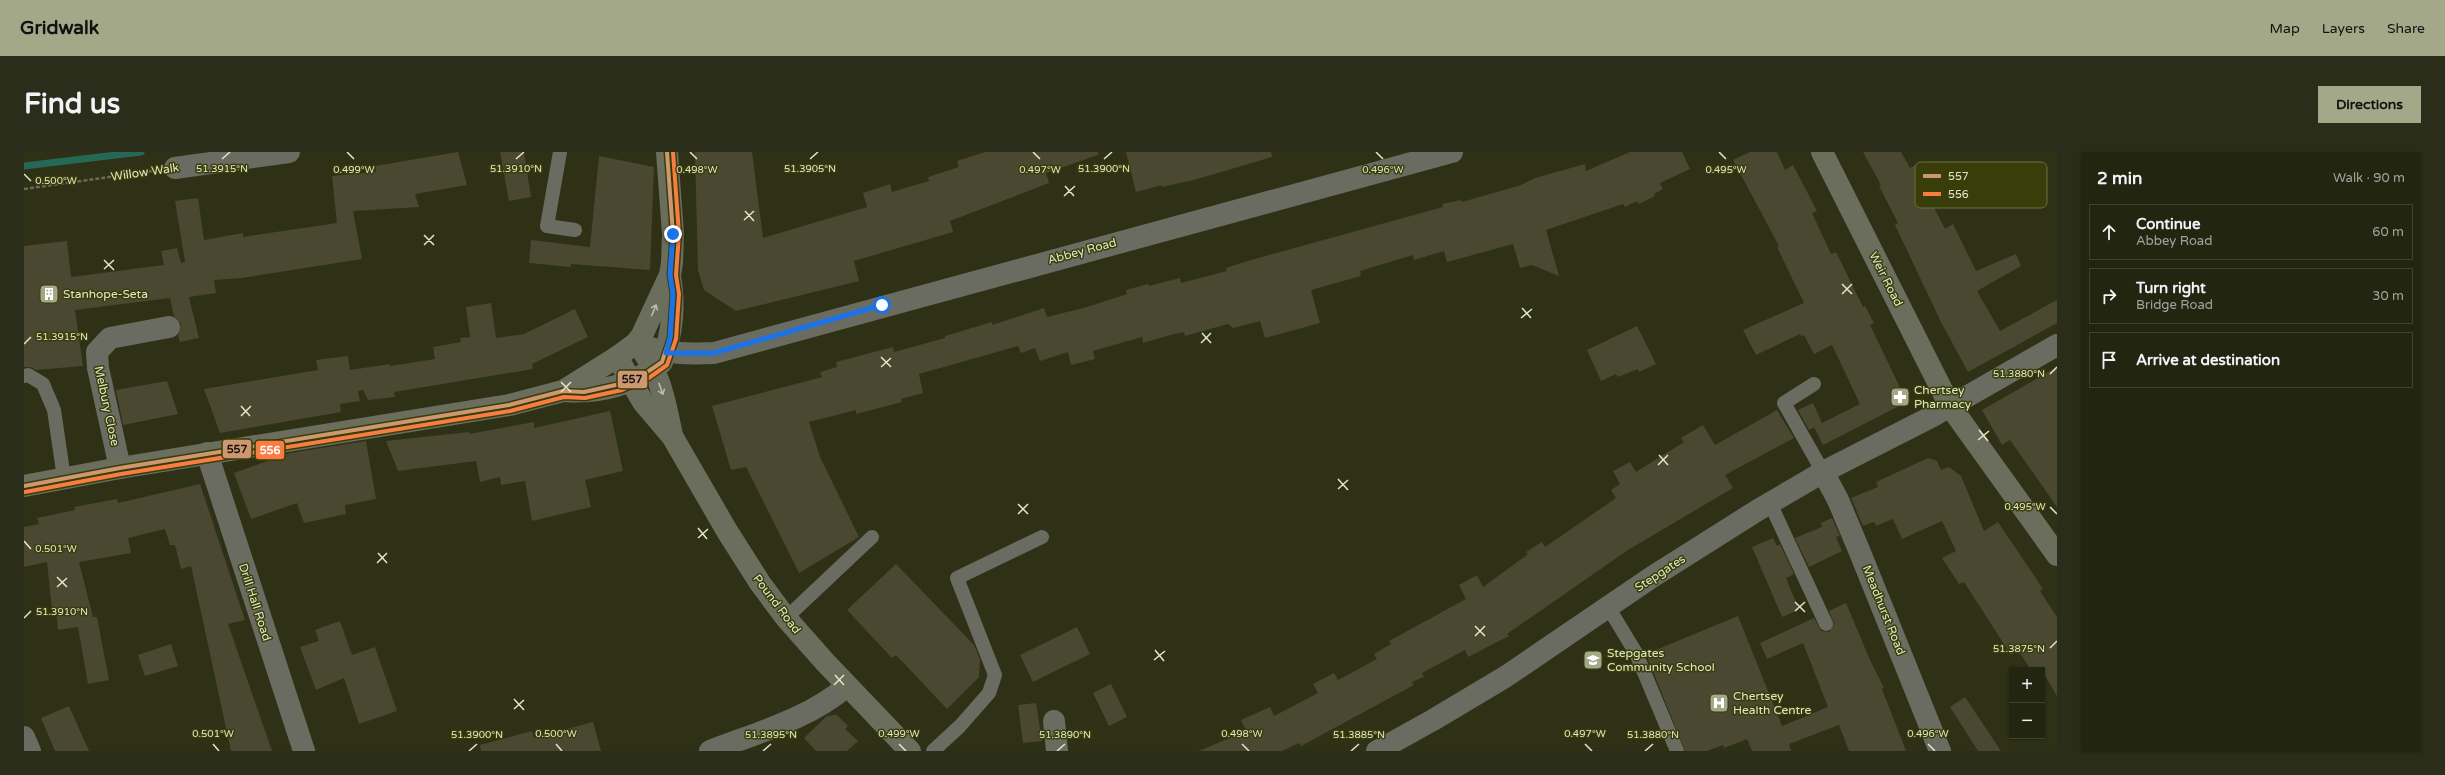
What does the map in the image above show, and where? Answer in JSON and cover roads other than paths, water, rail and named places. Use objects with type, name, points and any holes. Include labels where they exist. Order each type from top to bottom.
[{"type":"main road","points":[[563,391],[584,392],[629,382],[660,361],[670,338],[673,294],[670,275],[673,234],[667,152]]},
{"type":"main road","name":"Weir Road","points":[[1822,152],[1950,406],[2057,554]]},
{"type":"main road","points":[[24,486],[207,453],[509,405],[563,391],[617,358],[636,343],[647,326],[670,275]]},
{"type":"main road","name":"Pound Road","points":[[617,358],[629,382],[643,402],[672,436],[727,531],[760,583],[786,618],[847,686],[910,751]]},
{"type":"main road","name":"Pound Road","points":[[660,361],[664,396],[672,436]]},
{"type":"street","name":"Willow Walk","points":[[175,168],[289,152]]},
{"type":"street","name":"Abbey Road","points":[[636,343],[660,361],[714,353],[874,307],[1452,152]]},
{"type":"street","name":"Melbury Close","points":[[120,468],[98,368],[97,352],[110,338],[169,327]]},
{"type":"street","name":"Stepgates","points":[[1377,751],[1433,720],[1505,676],[1608,607],[1770,503],[1823,472],[1950,406],[2057,344]]},
{"type":"street","name":"Drill Hall Road","points":[[207,453],[304,751]]},
{"type":"street","name":"Meadhurst Road","points":[[1823,472],[1838,500],[1859,550],[1940,751]]},
{"type":"street","points":[[710,751],[796,717],[833,698],[847,686]]},
{"type":"street","points":[[1054,721],[1057,751]]},
{"type":"street","points":[[24,737],[30,751]]},
{"type":"lane","points":[[560,152],[547,226],[575,230]]},
{"type":"lane","points":[[24,376],[28,375],[43,384],[54,410],[64,478]]},
{"type":"lane","points":[[1814,384],[1784,403],[1823,472]]},
{"type":"lane","points":[[1770,503],[1826,624]]},
{"type":"lane","points":[[786,618],[872,537]]},
{"type":"lane","points":[[933,751],[960,726],[988,693],[995,675],[957,578],[1042,537]]},
{"type":"lane","points":[[1608,607],[1636,653],[1677,751]]},
{"type":"waterway","points":[[24,166],[141,152]]},
{"type":"place","name":"Stanhope-Seta","points":[[49,294]]},
{"type":"place","name":"Chertsey Pharmacy","points":[[1900,397]]},
{"type":"place","name":"Stepgates Community School","points":[[1593,660]]},
{"type":"place","name":"Chertsey Health Centre","points":[[1719,703]]}]
